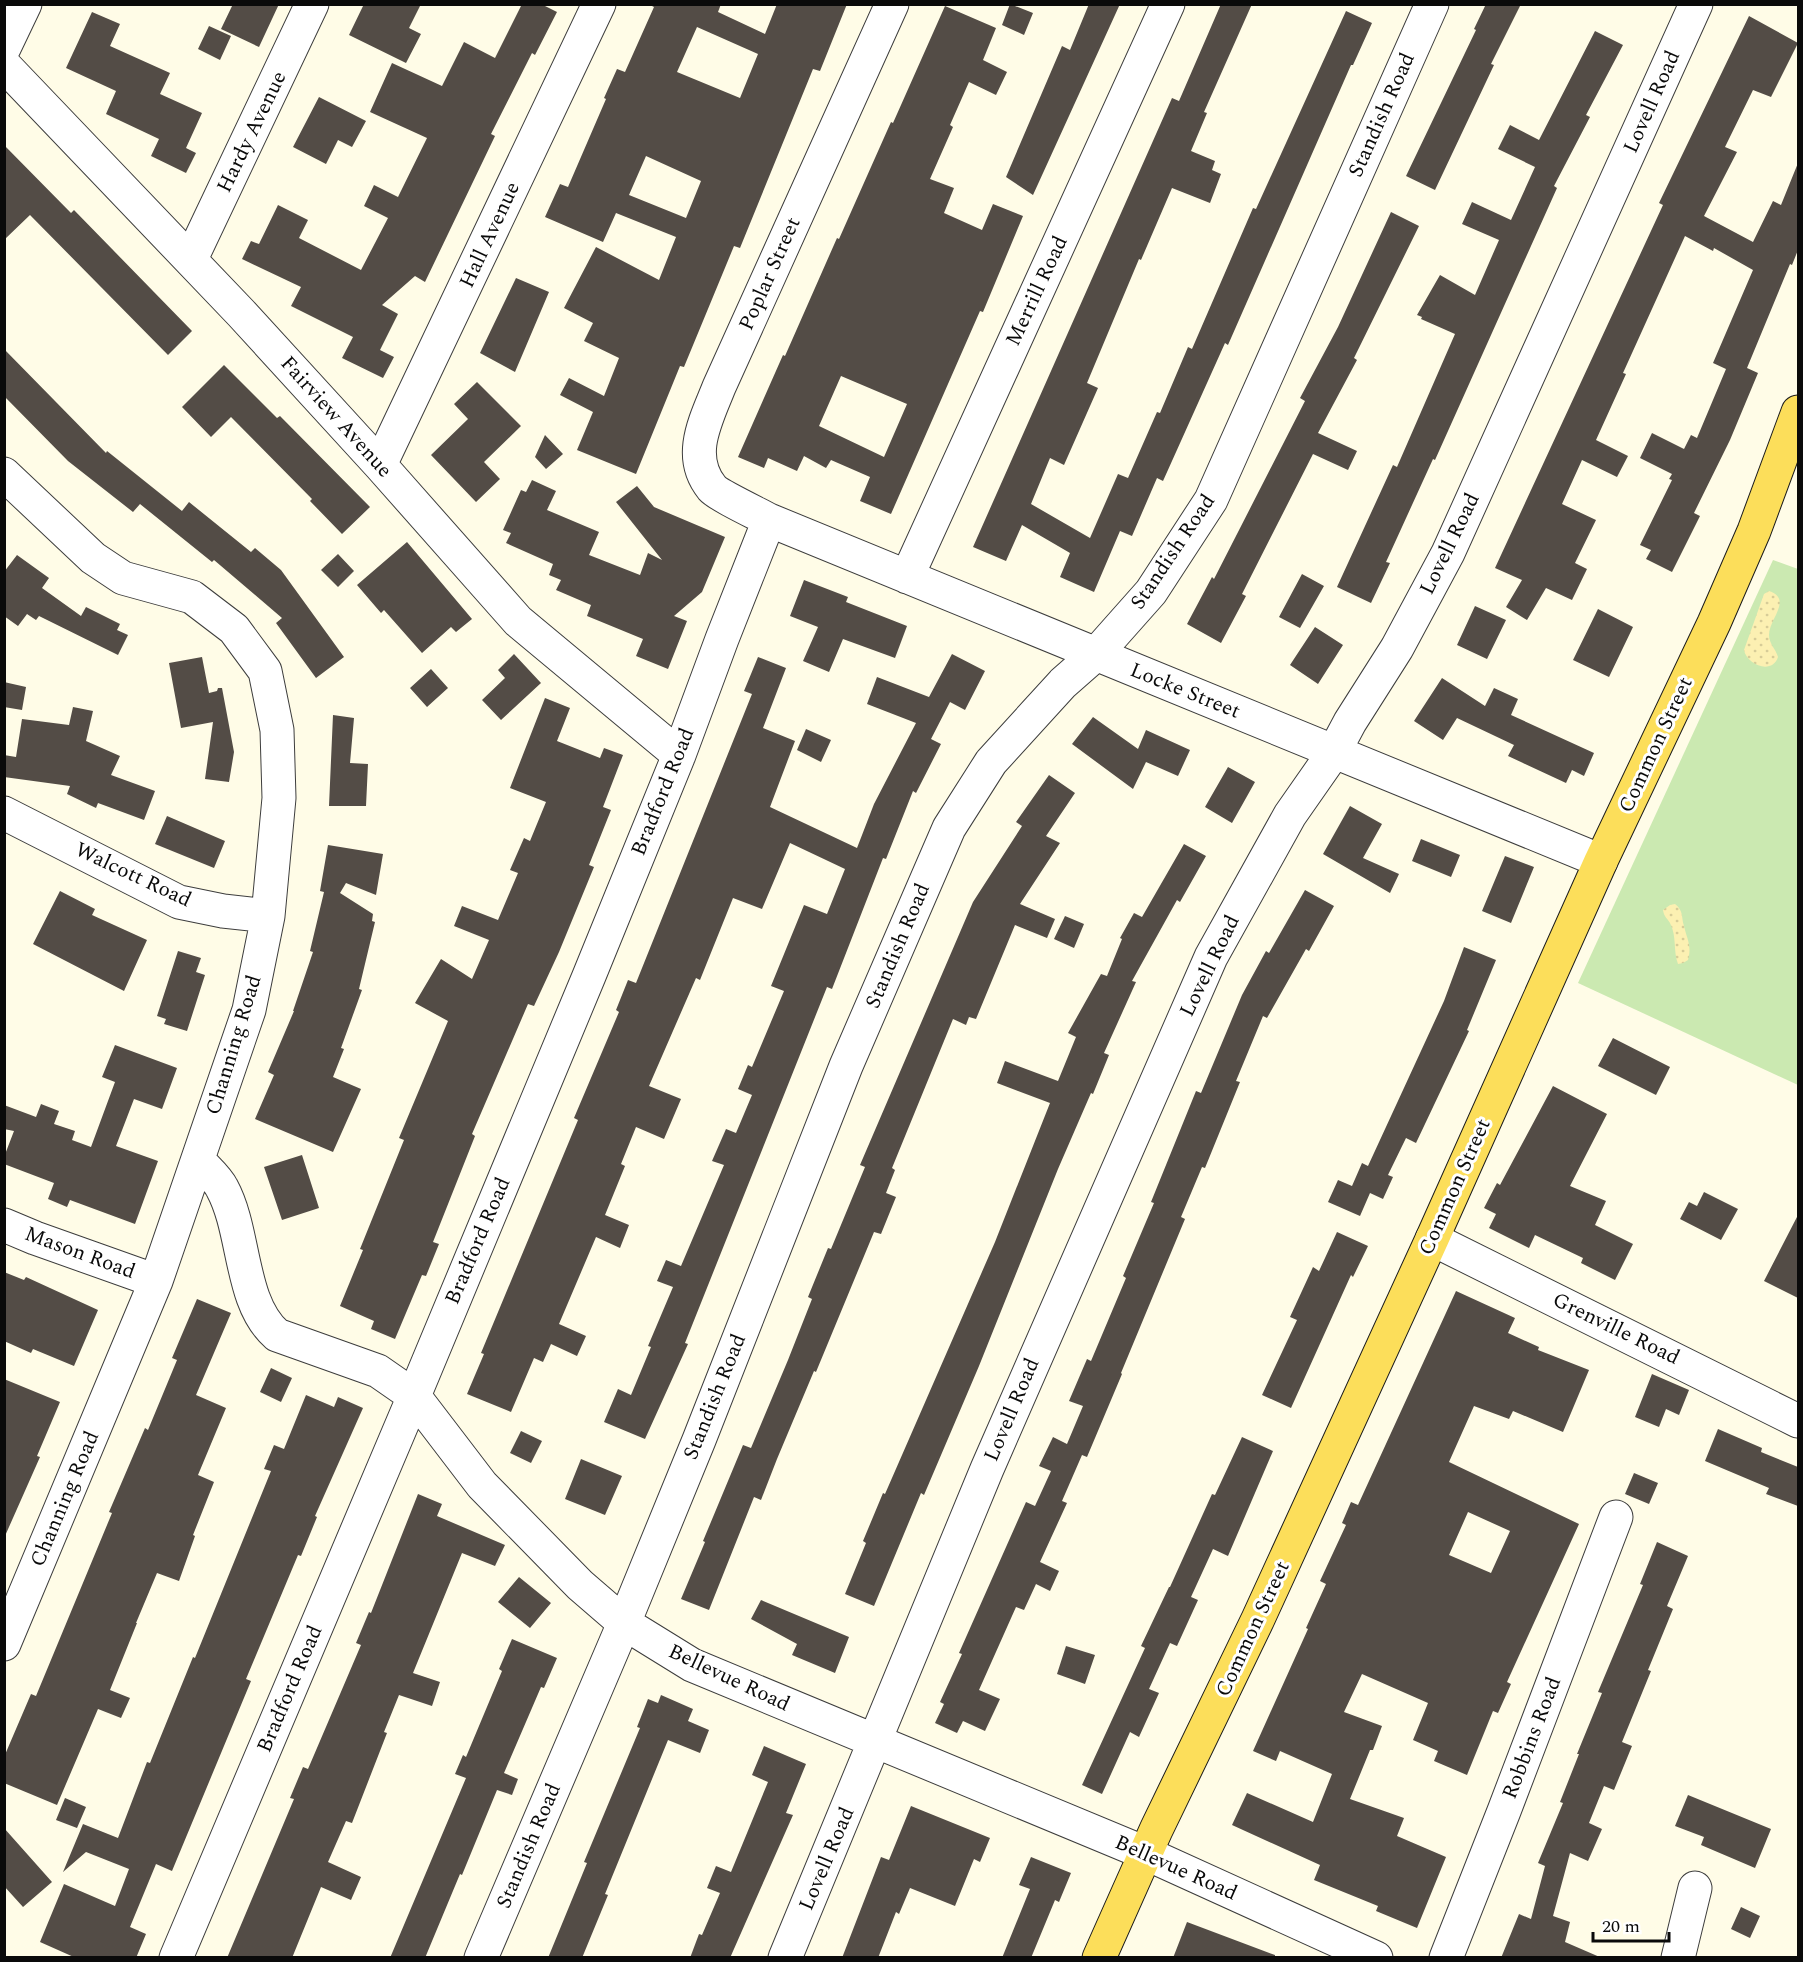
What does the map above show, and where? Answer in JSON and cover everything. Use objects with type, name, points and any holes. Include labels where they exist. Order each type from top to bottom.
[{"type":"main road","name":"Common Street","points":[[1099,1958],[1145,1853],[1249,1638],[1432,1239],[1601,861],[1734,578],[1758,521],[1798,412]]},
{"type":"street","points":[[4,48],[26,4]]},
{"type":"street","name":"Hardy Avenue","points":[[191,259],[312,4]]},
{"type":"street","name":"Hall Avenue","points":[[380,465],[599,4]]},
{"type":"street","name":"Poplar Street","points":[[769,520],[713,489],[700,462],[700,435],[719,387],[892,4]]},
{"type":"street","name":"Merrill Road","points":[[907,577],[1168,4]]},
{"type":"street","name":"Standish Road","points":[[481,1958],[624,1623],[699,1440],[846,1066],[949,828],[991,762],[1151,592],[1211,500],[1432,4]]},
{"type":"street","name":"Lovell Road","points":[[785,1958],[987,1469],[1211,957],[1290,815],[1334,752],[1350,722],[1397,648],[1448,553],[1696,4]]},
{"type":"street","name":"Fairview Avenue","points":[[4,65],[191,259],[380,465],[518,621],[679,755]]},
{"type":"street","name":"Channing Road","points":[[4,474],[93,558],[123,578],[192,597],[234,629],[265,671],[277,730],[279,798],[268,916],[249,1010],[156,1281],[4,1644]]},
{"type":"street","name":"Locke Street","points":[[769,520],[1601,861]]},
{"type":"street","name":"Bradford Road","points":[[176,1958],[414,1395],[679,755],[769,520]]},
{"type":"street","name":"Walcott Road","points":[[4,813],[179,902],[223,911],[268,916]]},
{"type":"street","name":"Bellevue Road","points":[[198,1160],[222,1187],[234,1216],[254,1298],[265,1325],[277,1335],[378,1371],[414,1395],[482,1485],[580,1585],[624,1623],[692,1665],[1145,1853],[1376,1958]]},
{"type":"street","name":"Mason Road","points":[[4,1225],[156,1281]]},
{"type":"street","name":"Grenville Road","points":[[1432,1239],[1798,1421]]},
{"type":"street","name":"Robbins Road","points":[[1446,1958],[1616,1517]]},
{"type":"street","points":[[1678,1958],[1695,1888]]},
{"type":"green space","points":[[1773,560],[1798,569],[1798,1085],[1578,983]]},
{"type":"sand","points":[[1769,591],[1776,595],[1780,604],[1769,635],[1778,657],[1771,666],[1765,667],[1754,664],[1744,650],[1764,594]]},
{"type":"sand","points":[[1675,904],[1681,912],[1689,947],[1688,960],[1678,964],[1672,928],[1663,910]]},
{"type":"building","points":[[233,4],[279,4],[259,47],[221,29]]},
{"type":"building","points":[[364,4],[421,4],[409,28],[421,34],[406,63],[349,35]]},
{"type":"building","points":[[522,4],[541,4],[557,12],[535,55],[532,53],[491,134],[495,136],[425,282],[415,276],[382,305],[398,314],[380,350],[394,357],[383,378],[342,358],[353,337],[291,306],[301,287],[242,259],[251,241],[259,244],[278,205],[308,220],[299,238],[361,270],[388,218],[364,206],[374,185],[398,197],[427,138],[370,112],[392,63],[442,86],[464,42],[495,58]]},
{"type":"building","points":[[648,4],[721,4],[718,12],[765,34],[777,4],[847,4],[820,71],[813,69],[740,248],[734,246],[684,367],[680,366],[636,474],[577,450],[593,412],[560,395],[569,378],[604,396],[619,358],[584,341],[593,323],[564,308],[596,247],[659,280],[676,237],[616,213],[603,242],[545,217],[560,184],[568,187],[617,69],[625,72],[654,7]],"holes":[[[697,27],[758,54],[740,98],[677,72]],[[646,156],[701,181],[686,218],[629,195]]]},
{"type":"building","points":[[1010,4],[1033,13],[1024,35],[1002,25]]},
{"type":"building","points":[[1089,4],[1120,4],[1033,195],[1006,177],[1062,46],[1070,50]]},
{"type":"building","points":[[1221,4],[1252,4],[1204,112],[1207,113],[1191,151],[1215,161],[1212,170],[1221,174],[1210,203],[1172,188],[1141,260],[1139,259],[1087,383],[1098,388],[1064,465],[1050,458],[1031,504],[1090,538],[1118,474],[1128,478],[1157,412],[1160,413],[1188,347],[1192,349],[1253,208],[1256,209],[1346,11],[1372,23],[1351,65],[1228,345],[1225,343],[1163,481],[1157,478],[1132,536],[1120,531],[1094,592],[1060,577],[1070,553],[1022,525],[1006,561],[973,547],[1172,98],[1179,101]]},
{"type":"building","points":[[1486,4],[1521,4],[1491,64],[1494,65],[1435,190],[1406,176],[1476,30],[1474,29]]},
{"type":"building","points":[[945,6],[996,28],[983,60],[1007,72],[996,95],[969,82],[950,125],[953,127],[930,179],[954,188],[944,213],[982,230],[993,204],[1023,216],[983,312],[980,311],[891,514],[860,501],[870,477],[831,460],[826,468],[804,456],[797,471],[768,458],[764,468],[738,457],[837,238],[839,239],[891,122],[893,123]],"holes":[[[841,376],[907,404],[884,457],[819,426]]]},
{"type":"building","points":[[92,12],[120,24],[110,46],[170,73],[160,94],[202,113],[186,148],[196,153],[186,173],[151,156],[159,139],[106,114],[116,91],[66,68]]},
{"type":"building","points":[[1749,16],[1798,43],[1771,97],[1753,90],[1725,147],[1737,152],[1704,216],[1753,242],[1773,201],[1781,205],[1798,163],[1798,250],[1747,368],[1758,373],[1730,440],[1694,513],[1700,516],[1672,572],[1646,559],[1651,550],[1640,545],[1672,480],[1669,479],[1672,474],[1640,458],[1652,433],[1684,449],[1691,435],[1697,438],[1726,369],[1713,363],[1753,270],[1714,248],[1713,251],[1685,236],[1623,373],[1626,374],[1596,440],[1628,456],[1617,477],[1582,460],[1562,504],[1596,520],[1575,563],[1587,569],[1572,600],[1546,588],[1527,620],[1506,607],[1522,580],[1495,568],[1663,205],[1659,203]]},
{"type":"building","points":[[209,26],[231,36],[220,60],[198,49]]},
{"type":"building","points":[[1595,31],[1623,45],[1586,115],[1590,117],[1554,186],[1557,188],[1435,460],[1433,459],[1386,562],[1390,563],[1371,603],[1337,587],[1393,465],[1397,467],[1455,334],[1417,315],[1440,275],[1475,295],[1499,240],[1462,224],[1472,202],[1511,220],[1535,167],[1498,149],[1510,125],[1539,140]]},
{"type":"building","points":[[319,97],[366,121],[352,147],[338,140],[326,164],[293,147]]},
{"type":"building","points":[[4,145],[71,213],[74,210],[192,331],[168,355],[30,215],[4,240]]},
{"type":"building","points":[[1391,212],[1419,226],[1354,358],[1357,360],[1318,433],[1357,451],[1348,470],[1313,454],[1242,594],[1246,596],[1221,643],[1187,624],[1212,577],[1214,579],[1305,401],[1300,398],[1338,327]]},
{"type":"building","points":[[516,278],[549,292],[515,372],[480,353]]},
{"type":"building","points":[[4,349],[106,453],[107,451],[182,511],[189,502],[251,552],[255,548],[281,570],[344,657],[316,678],[276,623],[282,618],[214,560],[212,562],[140,504],[133,512],[68,461],[4,396]]},
{"type":"building","points":[[224,365],[277,418],[280,416],[370,507],[342,534],[310,501],[312,499],[231,417],[211,437],[182,407]]},
{"type":"building","points":[[477,382],[521,426],[484,462],[500,479],[476,502],[431,455],[468,419],[454,404]]},
{"type":"building","points":[[545,435],[563,454],[546,469],[535,457]]},
{"type":"building","points":[[532,480],[556,491],[547,510],[599,532],[589,555],[640,575],[648,553],[662,560],[616,502],[637,486],[654,507],[725,537],[702,592],[674,616],[687,621],[668,669],[636,656],[643,639],[587,616],[591,605],[556,590],[561,580],[549,575],[553,564],[506,543],[511,533],[503,530],[521,490],[526,492]]},
{"type":"building","points":[[407,542],[472,619],[456,632],[451,627],[422,653],[384,610],[381,613],[357,585]]},
{"type":"building","points":[[338,554],[354,571],[338,587],[321,570]]},
{"type":"building","points":[[17,555],[49,578],[42,588],[81,616],[86,607],[120,624],[117,630],[128,635],[118,655],[39,616],[36,620],[27,614],[18,626],[4,616],[4,572]]},
{"type":"building","points":[[1302,574],[1324,586],[1300,628],[1279,617]]},
{"type":"building","points":[[804,580],[848,597],[846,602],[907,626],[895,658],[843,639],[829,672],[803,661],[818,627],[790,616]]},
{"type":"building","points":[[1475,606],[1506,620],[1487,659],[1457,645]]},
{"type":"building","points":[[1598,609],[1633,627],[1609,677],[1573,660]]},
{"type":"building","points":[[1315,627],[1343,645],[1318,684],[1290,665]]},
{"type":"building","points":[[514,654],[541,683],[501,720],[482,700],[505,678],[498,670]]},
{"type":"building","points":[[952,654],[985,671],[965,710],[950,702],[931,739],[941,744],[916,793],[913,791],[886,859],[883,858],[832,989],[827,987],[685,1343],[688,1344],[645,1439],[604,1422],[618,1389],[631,1395],[651,1347],[648,1346],[673,1287],[657,1281],[666,1260],[681,1266],[724,1165],[712,1161],[726,1129],[736,1133],[752,1095],[738,1089],[748,1065],[752,1067],[784,991],[771,986],[804,905],[827,914],[845,869],[790,843],[762,909],[733,898],[700,980],[696,978],[649,1086],[681,1099],[664,1139],[636,1127],[621,1164],[625,1166],[605,1215],[629,1225],[620,1248],[596,1237],[559,1324],[586,1336],[577,1356],[551,1344],[543,1362],[534,1358],[511,1412],[467,1394],[484,1354],[481,1353],[578,1120],[574,1118],[619,1012],[616,1010],[628,980],[636,983],[752,694],[744,691],[758,657],[786,668],[763,728],[795,741],[770,807],[857,848],[874,804],[916,723],[867,704],[877,677],[929,697]]},
{"type":"building","points":[[202,657],[209,693],[222,688],[234,752],[229,782],[205,779],[213,722],[181,728],[169,663]]},
{"type":"building","points":[[431,669],[448,688],[427,707],[410,688]]},
{"type":"building","points":[[1442,678],[1485,706],[1494,688],[1518,699],[1511,715],[1594,753],[1584,776],[1572,770],[1566,783],[1508,756],[1514,745],[1457,718],[1443,740],[1414,721]]},
{"type":"building","points":[[4,682],[26,687],[22,710],[4,707]]},
{"type":"building","points":[[545,698],[570,708],[557,741],[600,758],[604,748],[623,755],[603,807],[611,810],[589,865],[594,867],[559,952],[534,1006],[528,1004],[472,1134],[475,1136],[433,1242],[439,1244],[426,1276],[422,1275],[395,1339],[371,1329],[374,1321],[340,1306],[363,1250],[360,1249],[404,1140],[399,1138],[448,1021],[415,1003],[441,959],[472,979],[489,940],[454,926],[462,906],[498,920],[518,873],[510,870],[524,838],[530,841],[546,802],[510,788]]},
{"type":"building","points":[[73,707],[93,711],[86,741],[120,756],[111,775],[155,791],[144,820],[98,803],[96,808],[67,794],[70,786],[4,777],[4,755],[16,757],[22,719],[69,725]]},
{"type":"building","points":[[333,715],[354,718],[350,763],[368,764],[366,806],[329,806]]},
{"type":"building","points":[[1093,717],[1138,749],[1146,730],[1190,750],[1178,776],[1146,762],[1133,789],[1072,744]]},
{"type":"building","points":[[806,729],[831,740],[821,762],[797,750]]},
{"type":"building","points":[[1228,767],[1255,782],[1232,823],[1205,807]]},
{"type":"building","points":[[1049,775],[1075,793],[1046,836],[1060,843],[1020,904],[1055,919],[1047,938],[1015,925],[976,1019],[969,1017],[966,1025],[953,1019],[892,1168],[895,1170],[886,1193],[896,1197],[881,1234],[874,1232],[761,1500],[754,1497],[709,1610],[681,1599],[743,1445],[751,1448],[788,1360],[812,1299],[808,1297],[865,1167],[860,1165],[973,902],[1022,826],[1016,822]]},
{"type":"building","points":[[1350,806],[1382,824],[1363,858],[1399,874],[1390,893],[1323,854]]},
{"type":"building","points":[[167,816],[225,841],[214,868],[155,844]]},
{"type":"building","points":[[1421,839],[1460,855],[1451,877],[1412,861]]},
{"type":"building","points":[[1184,844],[1206,856],[1180,902],[1177,900],[1132,981],[1136,982],[1104,1053],[1109,1055],[1093,1094],[1091,1093],[1058,1169],[979,1366],[924,1495],[921,1493],[874,1606],[845,1594],[866,1543],[863,1541],[883,1493],[885,1494],[995,1242],[1050,1103],[997,1083],[1005,1061],[1058,1081],[1076,1037],[1068,1033],[1101,974],[1107,976],[1122,939],[1120,938],[1134,913],[1142,917]]},
{"type":"building","points":[[328,845],[383,854],[376,895],[346,883],[340,893],[373,914],[372,921],[375,922],[359,989],[362,990],[333,1077],[361,1089],[333,1152],[255,1119],[274,1075],[268,1072],[294,1011],[313,952],[310,951],[324,892],[320,891]]},
{"type":"building","points":[[1505,856],[1534,867],[1511,923],[1482,911]]},
{"type":"building","points":[[1305,890],[1334,906],[1309,951],[1306,949],[1267,1018],[1263,1016],[1236,1081],[1240,1082],[1205,1168],[1202,1167],[1181,1217],[1185,1219],[1122,1374],[1087,1457],[1082,1455],[1062,1501],[1067,1503],[1040,1562],[1059,1571],[1050,1591],[1036,1584],[1024,1610],[1016,1607],[979,1690],[1000,1699],[985,1731],[963,1721],[957,1733],[935,1723],[944,1704],[940,1702],[962,1654],[959,1653],[1026,1502],[1035,1506],[1051,1471],[1039,1466],[1053,1437],[1067,1444],[1083,1406],[1069,1401],[1087,1359],[1091,1361],[1126,1278],[1123,1276],[1154,1203],[1151,1202],[1196,1091],[1201,1093],[1242,995],[1266,951],[1269,953]]},
{"type":"building","points":[[60,891],[95,909],[92,915],[147,940],[124,991],[33,944]]},
{"type":"building","points":[[1065,916],[1084,924],[1074,948],[1054,939]]},
{"type":"building","points":[[1464,947],[1496,960],[1467,1030],[1469,1031],[1416,1143],[1406,1138],[1388,1175],[1393,1177],[1383,1199],[1370,1193],[1360,1216],[1328,1202],[1338,1180],[1352,1186],[1362,1163],[1368,1166],[1444,1001]]},
{"type":"building","points":[[178,951],[201,958],[196,972],[205,975],[187,1031],[164,1024],[166,1019],[157,1016]]},
{"type":"building","points":[[1613,1038],[1670,1067],[1656,1095],[1598,1066]]},
{"type":"building","points":[[115,1045],[177,1068],[162,1109],[134,1099],[116,1146],[158,1161],[135,1224],[70,1200],[67,1207],[48,1199],[54,1183],[4,1164],[4,1157],[14,1131],[4,1129],[4,1105],[36,1117],[41,1104],[59,1111],[54,1124],[75,1131],[72,1140],[91,1147],[115,1082],[102,1077]]},
{"type":"building","points":[[1553,1086],[1607,1114],[1570,1186],[1606,1201],[1595,1225],[1633,1244],[1615,1280],[1581,1263],[1583,1258],[1535,1235],[1529,1248],[1489,1228],[1496,1214],[1484,1208],[1497,1183],[1500,1185]]},
{"type":"building","points":[[302,1155],[319,1208],[282,1220],[264,1167]]},
{"type":"building","points":[[1704,1192],[1738,1209],[1721,1240],[1680,1219],[1689,1202],[1697,1206]]},
{"type":"building","points":[[1798,1215],[1798,1298],[1764,1281]]},
{"type":"building","points":[[1337,1232],[1368,1246],[1353,1277],[1351,1275],[1291,1408],[1262,1395],[1297,1320],[1290,1317],[1313,1267],[1319,1271]]},
{"type":"building","points":[[4,1272],[24,1280],[26,1277],[98,1310],[74,1366],[33,1349],[31,1353],[4,1341]]},
{"type":"building","points":[[1456,1291],[1515,1318],[1508,1333],[1539,1347],[1538,1350],[1589,1370],[1563,1432],[1513,1411],[1509,1419],[1474,1406],[1449,1462],[1579,1524],[1507,1682],[1511,1684],[1498,1713],[1493,1711],[1467,1775],[1434,1761],[1438,1751],[1413,1740],[1428,1703],[1362,1674],[1344,1712],[1382,1726],[1350,1799],[1404,1818],[1397,1836],[1446,1857],[1417,1928],[1376,1911],[1378,1906],[1314,1880],[1320,1865],[1232,1825],[1247,1793],[1313,1822],[1332,1774],[1280,1751],[1276,1761],[1253,1751],[1326,1584],[1320,1581],[1346,1525],[1342,1523],[1351,1502],[1358,1505]],"holes":[[[1468,1512],[1510,1531],[1491,1573],[1449,1555]]]},
{"type":"building","points":[[197,1299],[231,1313],[196,1395],[226,1408],[198,1475],[214,1482],[193,1535],[195,1536],[179,1581],[157,1573],[136,1623],[110,1690],[130,1698],[121,1718],[98,1709],[57,1805],[4,1783],[4,1757],[31,1694],[36,1696],[112,1513],[109,1512],[145,1428],[148,1430],[177,1360],[172,1358]]},
{"type":"building","points":[[271,1368],[292,1378],[281,1402],[260,1392]]},
{"type":"building","points":[[1652,1374],[1689,1390],[1679,1415],[1666,1409],[1659,1427],[1635,1417]]},
{"type":"building","points":[[4,1379],[60,1402],[37,1456],[40,1457],[5,1536]]},
{"type":"building","points":[[306,1395],[334,1407],[338,1397],[363,1408],[246,1679],[251,1681],[172,1871],[156,1864],[130,1927],[146,1934],[136,1958],[76,1958],[40,1942],[64,1884],[115,1906],[129,1869],[86,1852],[63,1872],[83,1824],[118,1838],[147,1762],[150,1763],[193,1657],[195,1658],[271,1471],[264,1469],[274,1445],[284,1449]]},
{"type":"building","points":[[1718,1429],[1762,1448],[1761,1452],[1798,1467],[1798,1506],[1766,1494],[1769,1488],[1705,1461]]},
{"type":"building","points":[[521,1431],[542,1441],[531,1463],[510,1453]]},
{"type":"building","points":[[1242,1437],[1273,1451],[1228,1556],[1213,1549],[1191,1597],[1198,1600],[1177,1646],[1170,1643],[1149,1689],[1159,1693],[1139,1737],[1130,1732],[1102,1794],[1082,1785],[1145,1648],[1141,1646],[1212,1494],[1215,1495]]},
{"type":"building","points":[[581,1459],[622,1476],[605,1515],[565,1499]]},
{"type":"building","points":[[1634,1473],[1658,1483],[1649,1504],[1625,1494]]},
{"type":"building","points":[[418,1494],[442,1504],[437,1516],[505,1545],[495,1566],[462,1553],[413,1673],[440,1682],[432,1706],[399,1695],[384,1732],[387,1733],[352,1823],[346,1821],[328,1862],[361,1877],[351,1900],[321,1887],[292,1958],[227,1958],[294,1799],[290,1798],[303,1767],[308,1769],[361,1645],[356,1643],[369,1612],[371,1613]]},
{"type":"building","points":[[1657,1542],[1688,1556],[1667,1606],[1673,1609],[1648,1670],[1651,1671],[1622,1742],[1632,1746],[1614,1790],[1604,1786],[1589,1823],[1602,1829],[1588,1861],[1570,1853],[1553,1916],[1570,1922],[1565,1942],[1602,1958],[1501,1958],[1519,1914],[1531,1919],[1545,1866],[1538,1863],[1563,1803],[1560,1802],[1579,1754],[1577,1754],[1602,1693],[1598,1692],[1643,1585],[1640,1584]]},
{"type":"building","points":[[519,1577],[551,1603],[530,1628],[498,1602]]},
{"type":"building","points":[[761,1600],[849,1637],[835,1673],[792,1655],[797,1644],[751,1619]]},
{"type":"building","points":[[512,1639],[557,1658],[544,1688],[541,1687],[504,1773],[518,1779],[512,1795],[497,1790],[425,1958],[390,1958],[466,1778],[455,1774],[463,1755],[466,1757],[502,1671],[499,1669]]},
{"type":"building","points":[[1066,1646],[1095,1655],[1085,1684],[1057,1674]]},
{"type":"building","points":[[661,1695],[693,1709],[688,1721],[709,1730],[700,1753],[668,1740],[605,1894],[608,1895],[582,1958],[548,1958],[587,1863],[584,1862],[640,1728],[637,1727],[648,1699],[658,1703]]},
{"type":"building","points":[[764,1746],[806,1764],[786,1813],[793,1815],[730,1958],[690,1958],[699,1934],[702,1935],[720,1893],[707,1888],[716,1866],[731,1872],[768,1782],[752,1775]]},
{"type":"building","points":[[1688,1795],[1771,1829],[1755,1868],[1701,1845],[1704,1837],[1675,1826]]},
{"type":"building","points":[[65,1798],[86,1807],[77,1828],[56,1820]]},
{"type":"building","points":[[911,1806],[990,1838],[980,1862],[974,1859],[955,1906],[910,1888],[899,1914],[896,1912],[878,1958],[842,1958],[881,1857],[889,1860]]},
{"type":"building","points":[[4,1828],[52,1882],[23,1907],[4,1886]]},
{"type":"building","points":[[1031,1857],[1071,1873],[1059,1902],[1055,1900],[1031,1958],[1002,1958],[1030,1889],[1019,1885]]},
{"type":"building","points":[[1741,1907],[1760,1916],[1750,1938],[1731,1929]]},
{"type":"building","points":[[1187,1922],[1275,1955],[1275,1958],[1173,1958]]}]
